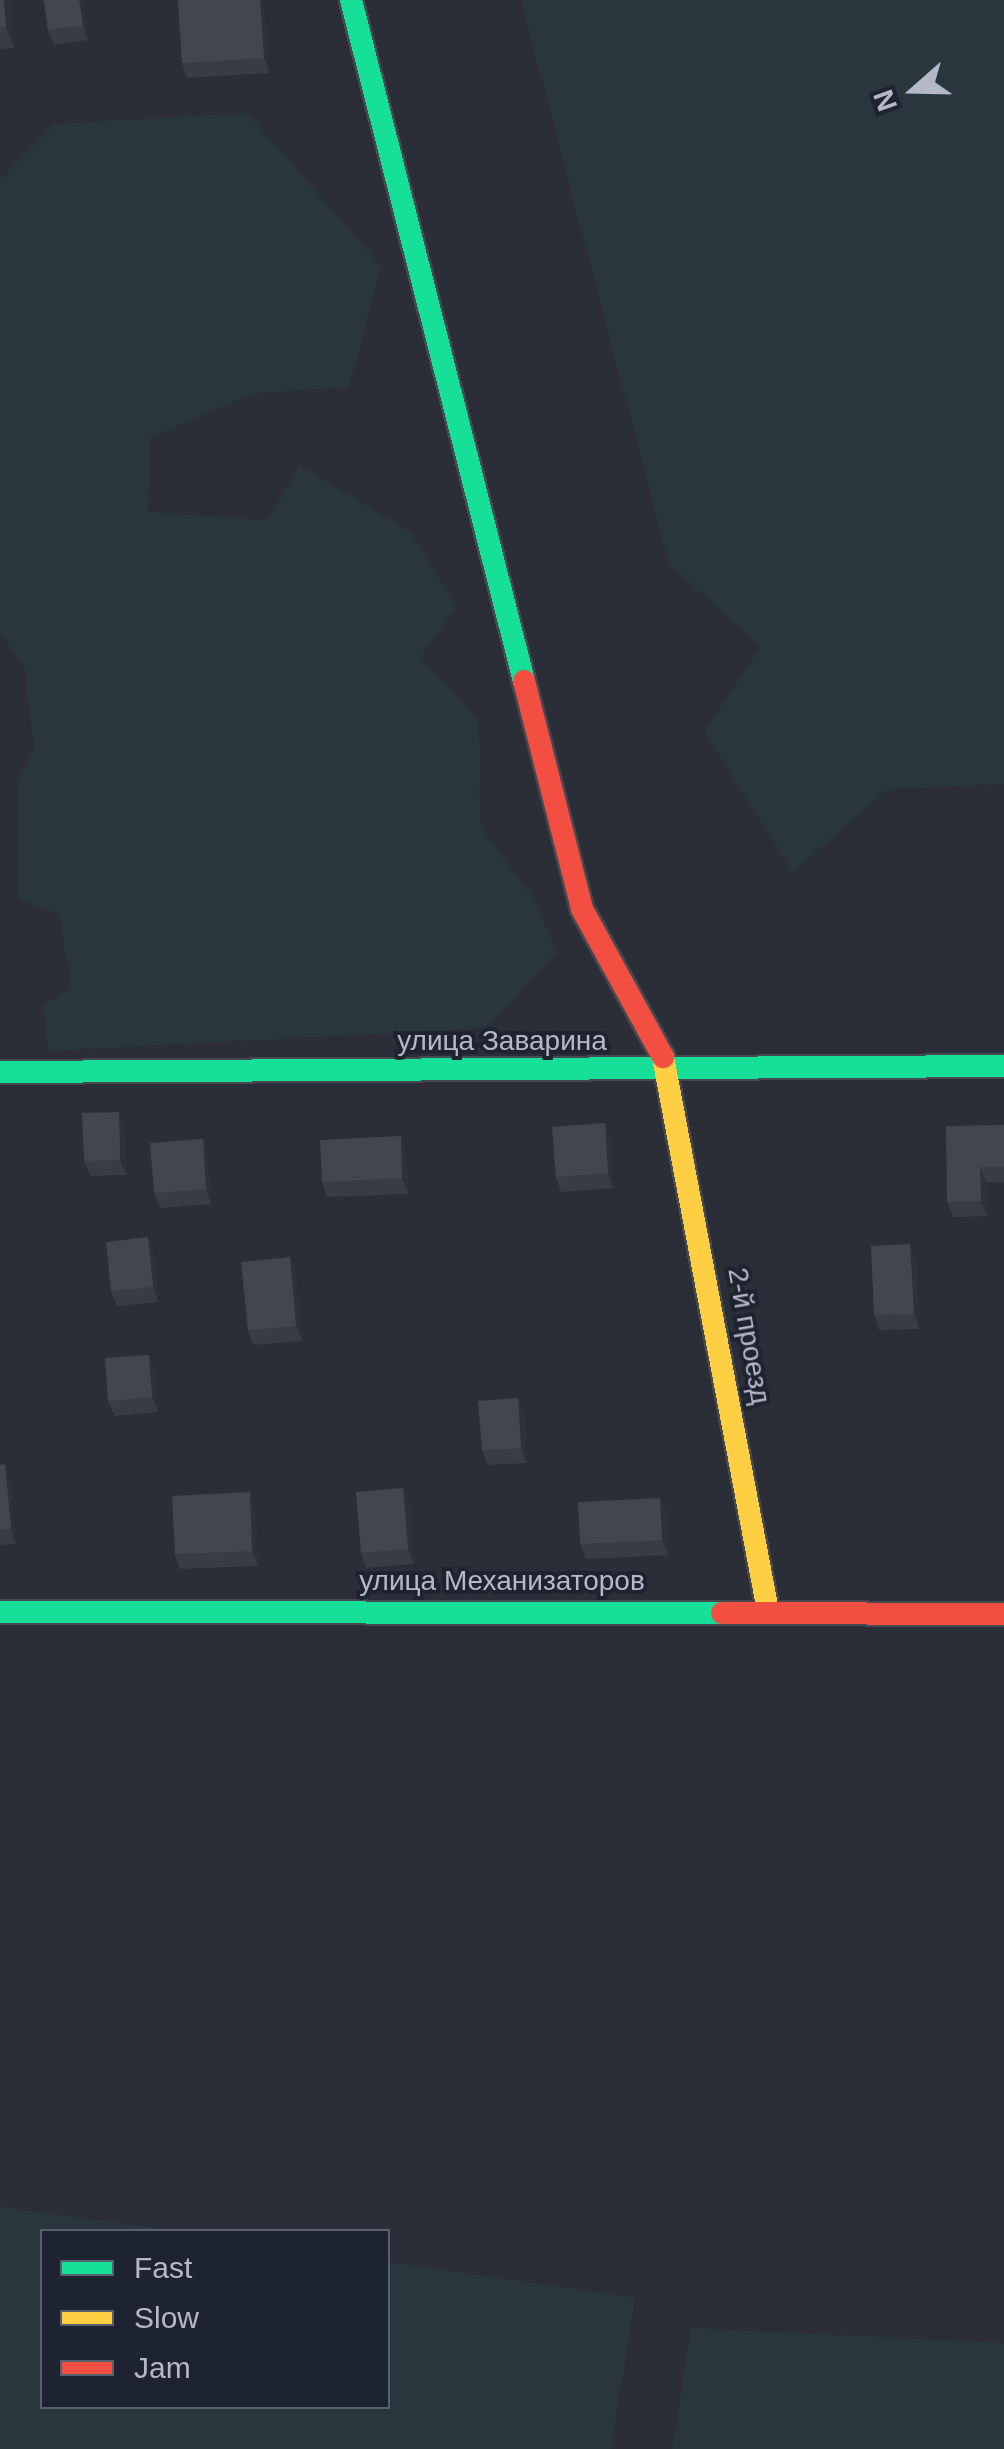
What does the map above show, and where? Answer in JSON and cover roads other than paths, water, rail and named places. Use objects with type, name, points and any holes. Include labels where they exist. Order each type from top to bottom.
[{"type":"street","name":"2-й проезд","points":[[351,0],[582,909],[672,1071],[768,1611]]},
{"type":"street","name":"улица Заварина","points":[[0,1072],[672,1071],[1004,1066]]},
{"type":"street","name":"улица Механизаторов","points":[[0,1612],[1004,1614]]}]
